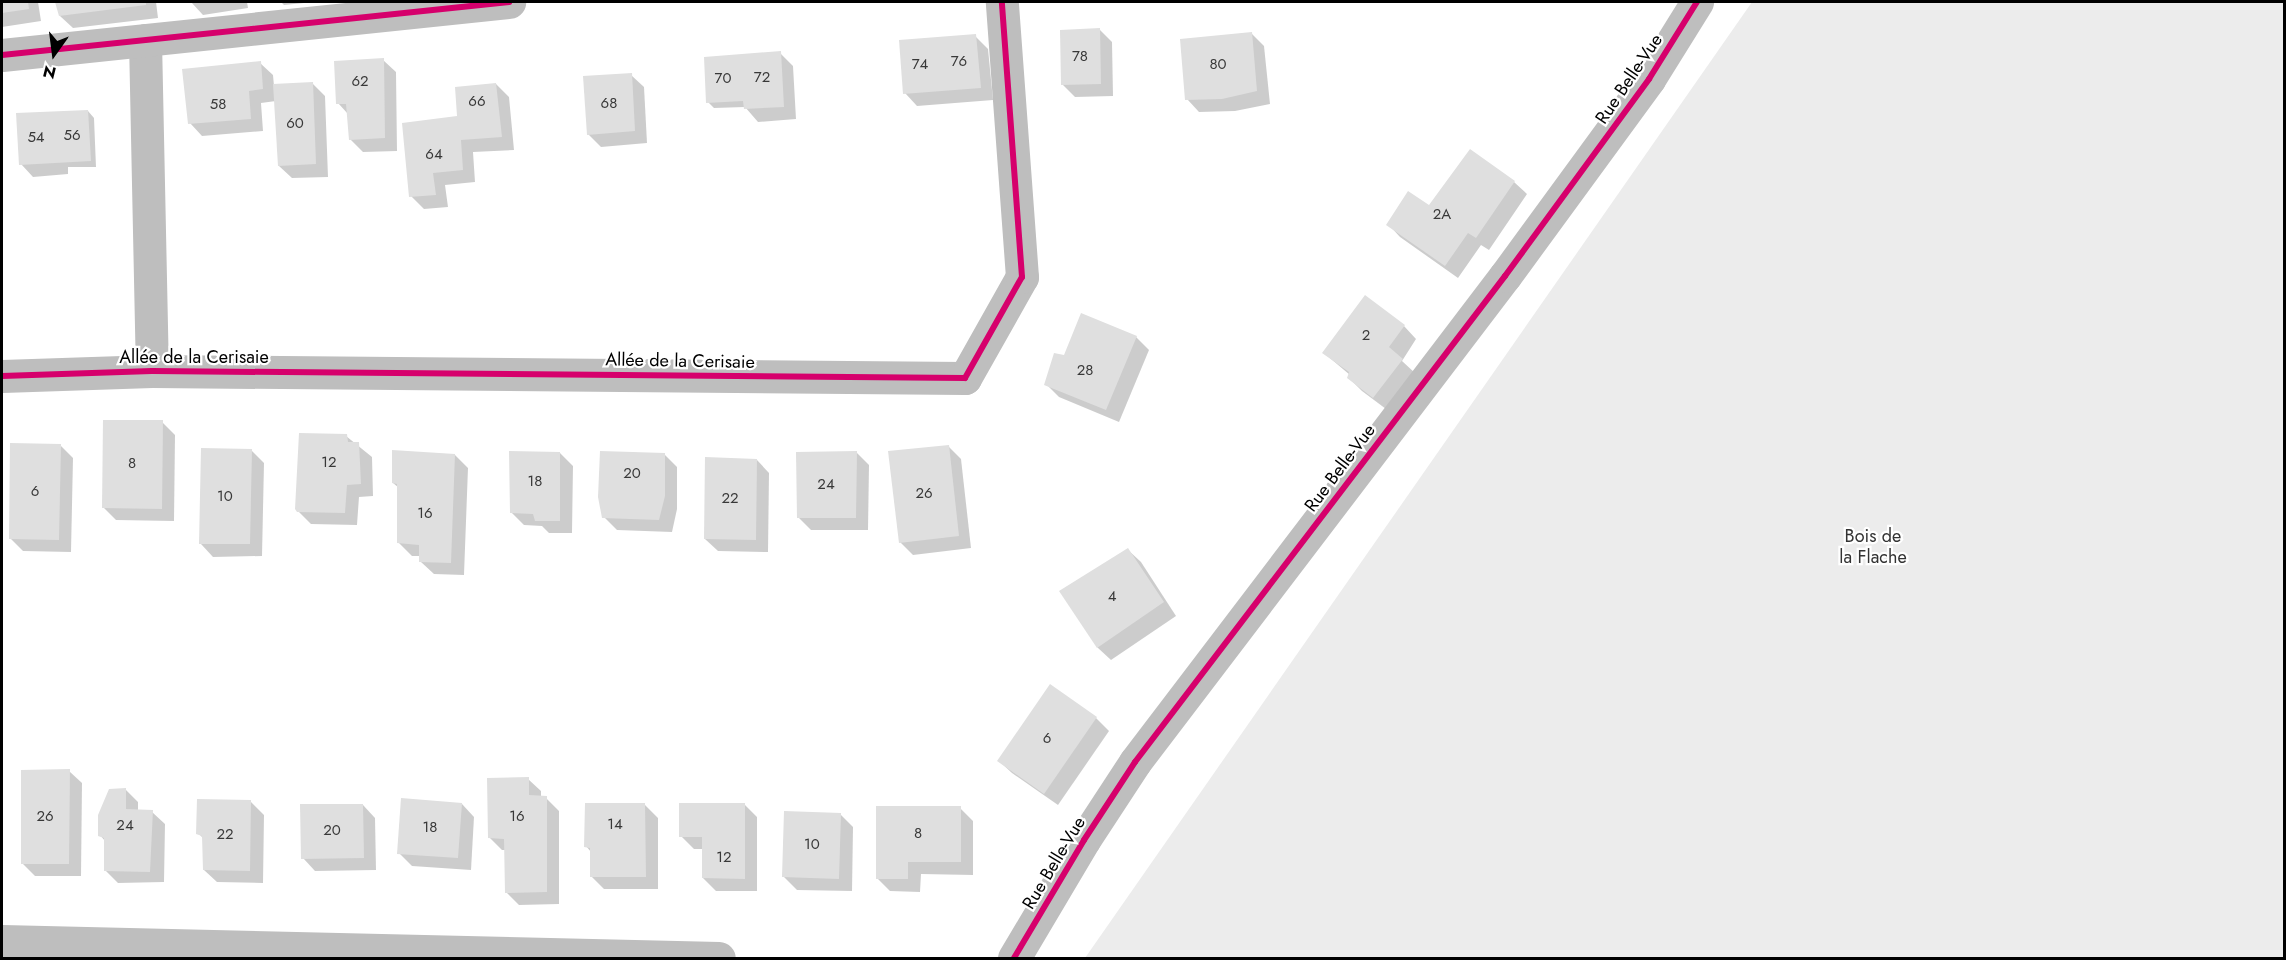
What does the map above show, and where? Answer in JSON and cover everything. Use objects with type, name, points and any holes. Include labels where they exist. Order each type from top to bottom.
[{"type":"street","points":[[2,55],[509,2]]},
{"type":"street","name":"Allée de la Cerisaie","points":[[2,376],[152,371],[966,378],[1022,278],[1002,2]]},
{"type":"street","name":"Rue Belle-Vue","points":[[1014,958],[1084,840],[1135,762],[1505,276],[1649,79],[1697,2]]},
{"type":"street","name":"Allée de la Cerisaie","points":[[146,40],[152,371]]},
{"type":"street","points":[[2,941],[718,958]]},
{"type":"green space","name":"Bois de la Flache","points":[[1752,2],[2284,2],[2284,958],[1085,958]]},
{"type":"building","points":[[2,2],[28,2],[29,9],[2,13]]},
{"type":"building","points":[[55,2],[146,2],[146,5],[59,16]]},
{"type":"building","points":[[1100,28],[1101,84],[1061,85],[1060,30]]},
{"type":"building","points":[[1252,32],[1257,91],[1222,99],[1185,100],[1180,39]]},
{"type":"building","points":[[976,34],[981,88],[903,94],[899,40]]},
{"type":"building","points":[[781,51],[784,107],[744,109],[743,101],[706,103],[704,57]]},
{"type":"building","points":[[384,58],[385,138],[349,140],[346,104],[336,104],[334,61]]},
{"type":"building","points":[[261,61],[263,89],[249,91],[251,119],[188,124],[182,69]]},
{"type":"building","points":[[632,73],[635,131],[587,135],[583,76]]},
{"type":"building","points":[[313,82],[316,164],[278,166],[273,84]]},
{"type":"building","points":[[496,83],[502,137],[461,140],[463,170],[433,173],[436,195],[409,197],[402,123],[457,116],[455,87]]},
{"type":"building","points":[[88,110],[91,161],[19,165],[16,113]]},
{"type":"building","points":[[1470,149],[1515,181],[1476,238],[1468,233],[1445,266],[1386,225],[1408,191],[1429,205]]},
{"type":"building","points":[[1365,295],[1405,325],[1389,347],[1403,359],[1373,398],[1347,378],[1349,372],[1322,353]]},
{"type":"building","points":[[1081,313],[1137,336],[1106,410],[1044,385],[1054,353],[1064,355]]},
{"type":"building","points":[[103,420],[163,420],[162,509],[102,508]]},
{"type":"building","points":[[299,433],[347,434],[348,442],[359,442],[361,484],[347,485],[345,513],[297,512],[295,509]]},
{"type":"building","points":[[10,443],[61,444],[59,540],[9,539]]},
{"type":"building","points":[[949,445],[959,536],[899,543],[888,451]]},
{"type":"building","points":[[201,448],[252,449],[250,544],[199,544]]},
{"type":"building","points":[[392,450],[455,454],[451,563],[419,562],[419,545],[397,543],[397,484],[392,483]]},
{"type":"building","points":[[509,451],[560,452],[560,521],[535,521],[533,514],[510,513]]},
{"type":"building","points":[[600,451],[665,453],[665,496],[659,520],[602,518],[598,497]]},
{"type":"building","points":[[857,451],[856,518],[797,518],[796,452]]},
{"type":"building","points":[[705,457],[757,459],[756,540],[704,539]]},
{"type":"building","points":[[1128,548],[1164,602],[1097,648],[1059,591]]},
{"type":"building","points":[[1050,684],[1097,717],[1044,794],[997,761]]},
{"type":"building","points":[[70,769],[69,864],[21,864],[21,770]]},
{"type":"building","points":[[529,777],[529,795],[547,796],[547,892],[505,893],[504,839],[488,838],[487,778]]},
{"type":"building","points":[[126,788],[126,809],[153,810],[150,872],[104,871],[104,838],[98,836],[98,815],[109,789]]},
{"type":"building","points":[[401,798],[462,803],[458,858],[397,854]]},
{"type":"building","points":[[197,799],[251,800],[250,871],[203,870],[202,836],[196,834]]},
{"type":"building","points":[[585,803],[645,803],[646,877],[590,877],[590,848],[584,847]]},
{"type":"building","points":[[679,803],[745,803],[745,879],[702,878],[702,837],[679,837]]},
{"type":"building","points":[[300,804],[363,804],[364,858],[301,859]]},
{"type":"building","points":[[876,806],[961,806],[961,862],[908,862],[908,879],[876,879]]},
{"type":"building","points":[[784,811],[841,813],[839,879],[782,877]]},
{"type":"cycle path","points":[[2,55],[509,2]]},
{"type":"cycle path","points":[[2,376],[152,371],[965,378],[1022,277],[1002,2]]},
{"type":"cycle path","points":[[1014,958],[1084,840],[1135,762],[1505,276],[1649,79],[1697,2]]}]
